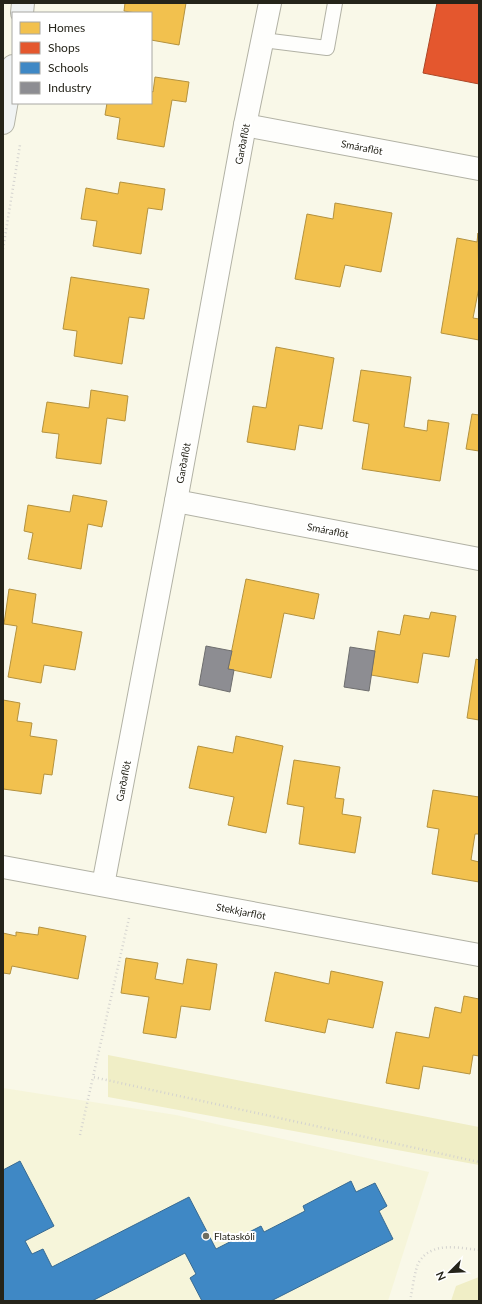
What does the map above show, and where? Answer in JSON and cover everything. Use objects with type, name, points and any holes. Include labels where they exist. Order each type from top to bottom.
[{"type":"main road","points":[[3,123],[12,72]]},
{"type":"street","name":"Garðaflöt","points":[[103,885],[176,501],[245,125],[270,3]]},
{"type":"street","name":"Smáraflöt","points":[[245,125],[479,169]]},
{"type":"street","name":"Smáraflöt","points":[[176,501],[479,559]]},
{"type":"street","name":"Stekkjarflöt","points":[[3,866],[479,955]]},
{"type":"lane","points":[[263,40],[327,48],[334,3]]},
{"type":"path","points":[[3,249],[21,142]]},
{"type":"path","points":[[80,1135],[136,891]]},
{"type":"path","points":[[94,1077],[479,1162]]},
{"type":"path","points":[[410,1301],[419,1262],[430,1252],[445,1247],[479,1250]]},
{"type":"shaded area","points":[[108,1055],[479,1127],[479,1165],[108,1097]]},
{"type":"shaded area","name":"Flataskóli","points":[[3,1088],[176,1115],[429,1172],[388,1301],[3,1301]]},
{"type":"shaded area","points":[[479,1277],[479,1301],[451,1301],[456,1286]]},
{"type":"building: Homes","points":[[125,3],[186,3],[179,45],[152,40],[152,12],[124,11]]},
{"type":"building: Homes","points":[[155,77],[189,82],[186,102],[172,100],[164,147],[117,139],[120,118],[105,115],[107,104],[152,104]]},
{"type":"building: Homes","points":[[120,182],[165,189],[162,210],[148,208],[141,254],[93,246],[97,221],[81,219],[86,188],[118,194]]},
{"type":"building: Homes","points":[[335,203],[392,213],[381,272],[345,265],[340,287],[295,279],[307,214],[333,219]]},
{"type":"building: Homes","points":[[478,233],[479,287],[473,318],[479,319],[479,340],[441,333],[457,238],[477,242]]},
{"type":"building: Homes","points":[[71,277],[149,289],[144,319],[129,317],[122,364],[74,356],[77,331],[63,329]]},
{"type":"building: Homes","points":[[276,347],[334,358],[322,429],[299,425],[295,450],[247,442],[253,406],[266,408]]},
{"type":"building: Homes","points":[[361,370],[411,377],[404,427],[427,431],[428,420],[449,423],[440,481],[362,469],[369,424],[353,421]]},
{"type":"building: Homes","points":[[91,390],[128,396],[125,421],[107,418],[101,464],[56,458],[59,434],[42,432],[47,402],[89,408]]},
{"type":"building: Homes","points":[[472,414],[479,415],[479,451],[466,449]]},
{"type":"building: Homes","points":[[73,495],[107,501],[102,527],[88,524],[81,569],[28,559],[33,533],[24,531],[28,505],[70,512]]},
{"type":"building: Homes","points":[[246,579],[319,594],[314,619],[284,613],[271,678],[228,669]]},
{"type":"building: Homes","points":[[9,589],[36,594],[32,623],[82,632],[75,670],[44,665],[41,683],[8,677],[17,626],[4,624]]},
{"type":"building: Homes","points":[[431,612],[456,616],[449,657],[423,653],[418,683],[371,675],[378,631],[400,635],[404,615],[429,619]]},
{"type":"building: Homes","points":[[476,659],[479,660],[479,720],[467,718]]},
{"type":"building: Homes","points":[[3,700],[20,703],[17,721],[32,723],[30,736],[57,740],[52,775],[44,774],[41,794],[3,789]]},
{"type":"building: Homes","points":[[236,736],[283,746],[266,833],[228,825],[234,797],[189,788],[198,746],[233,753]]},
{"type":"building: Homes","points":[[294,760],[340,767],[335,798],[344,799],[342,814],[361,817],[355,853],[299,844],[304,807],[287,804]]},
{"type":"building: Homes","points":[[433,790],[479,797],[479,834],[475,834],[471,860],[479,862],[479,882],[432,874],[439,829],[427,827]]},
{"type":"building: Homes","points":[[39,927],[86,936],[78,979],[12,966],[10,974],[3,973],[3,933],[16,936],[16,932],[38,935]]},
{"type":"building: Homes","points":[[126,958],[158,963],[155,979],[183,984],[187,959],[217,964],[210,1010],[181,1006],[176,1038],[143,1033],[149,997],[121,993]]},
{"type":"building: Homes","points":[[331,971],[383,982],[373,1028],[328,1019],[325,1033],[265,1021],[275,972],[329,984]]},
{"type":"building: Homes","points":[[464,996],[479,999],[479,1056],[473,1055],[470,1074],[423,1066],[419,1089],[386,1083],[396,1032],[429,1038],[435,1007],[461,1013]]},
{"type":"building: Shops","points":[[437,3],[479,3],[479,84],[423,73]]},
{"type":"building: Schools","points":[[20,1161],[54,1226],[25,1241],[32,1254],[43,1249],[52,1267],[189,1197],[216,1249],[261,1226],[264,1232],[305,1211],[303,1206],[351,1181],[356,1192],[375,1183],[387,1206],[379,1211],[393,1239],[271,1301],[202,1301],[190,1278],[196,1274],[185,1253],[92,1301],[3,1301],[3,1170]]},
{"type":"building: Industry","points":[[206,646],[232,651],[228,669],[234,670],[230,692],[199,685]]},
{"type":"building: Industry","points":[[350,647],[375,651],[369,691],[344,687]]},
{"type":"place","name":"Flataskóli","points":[[206,1236]]}]
